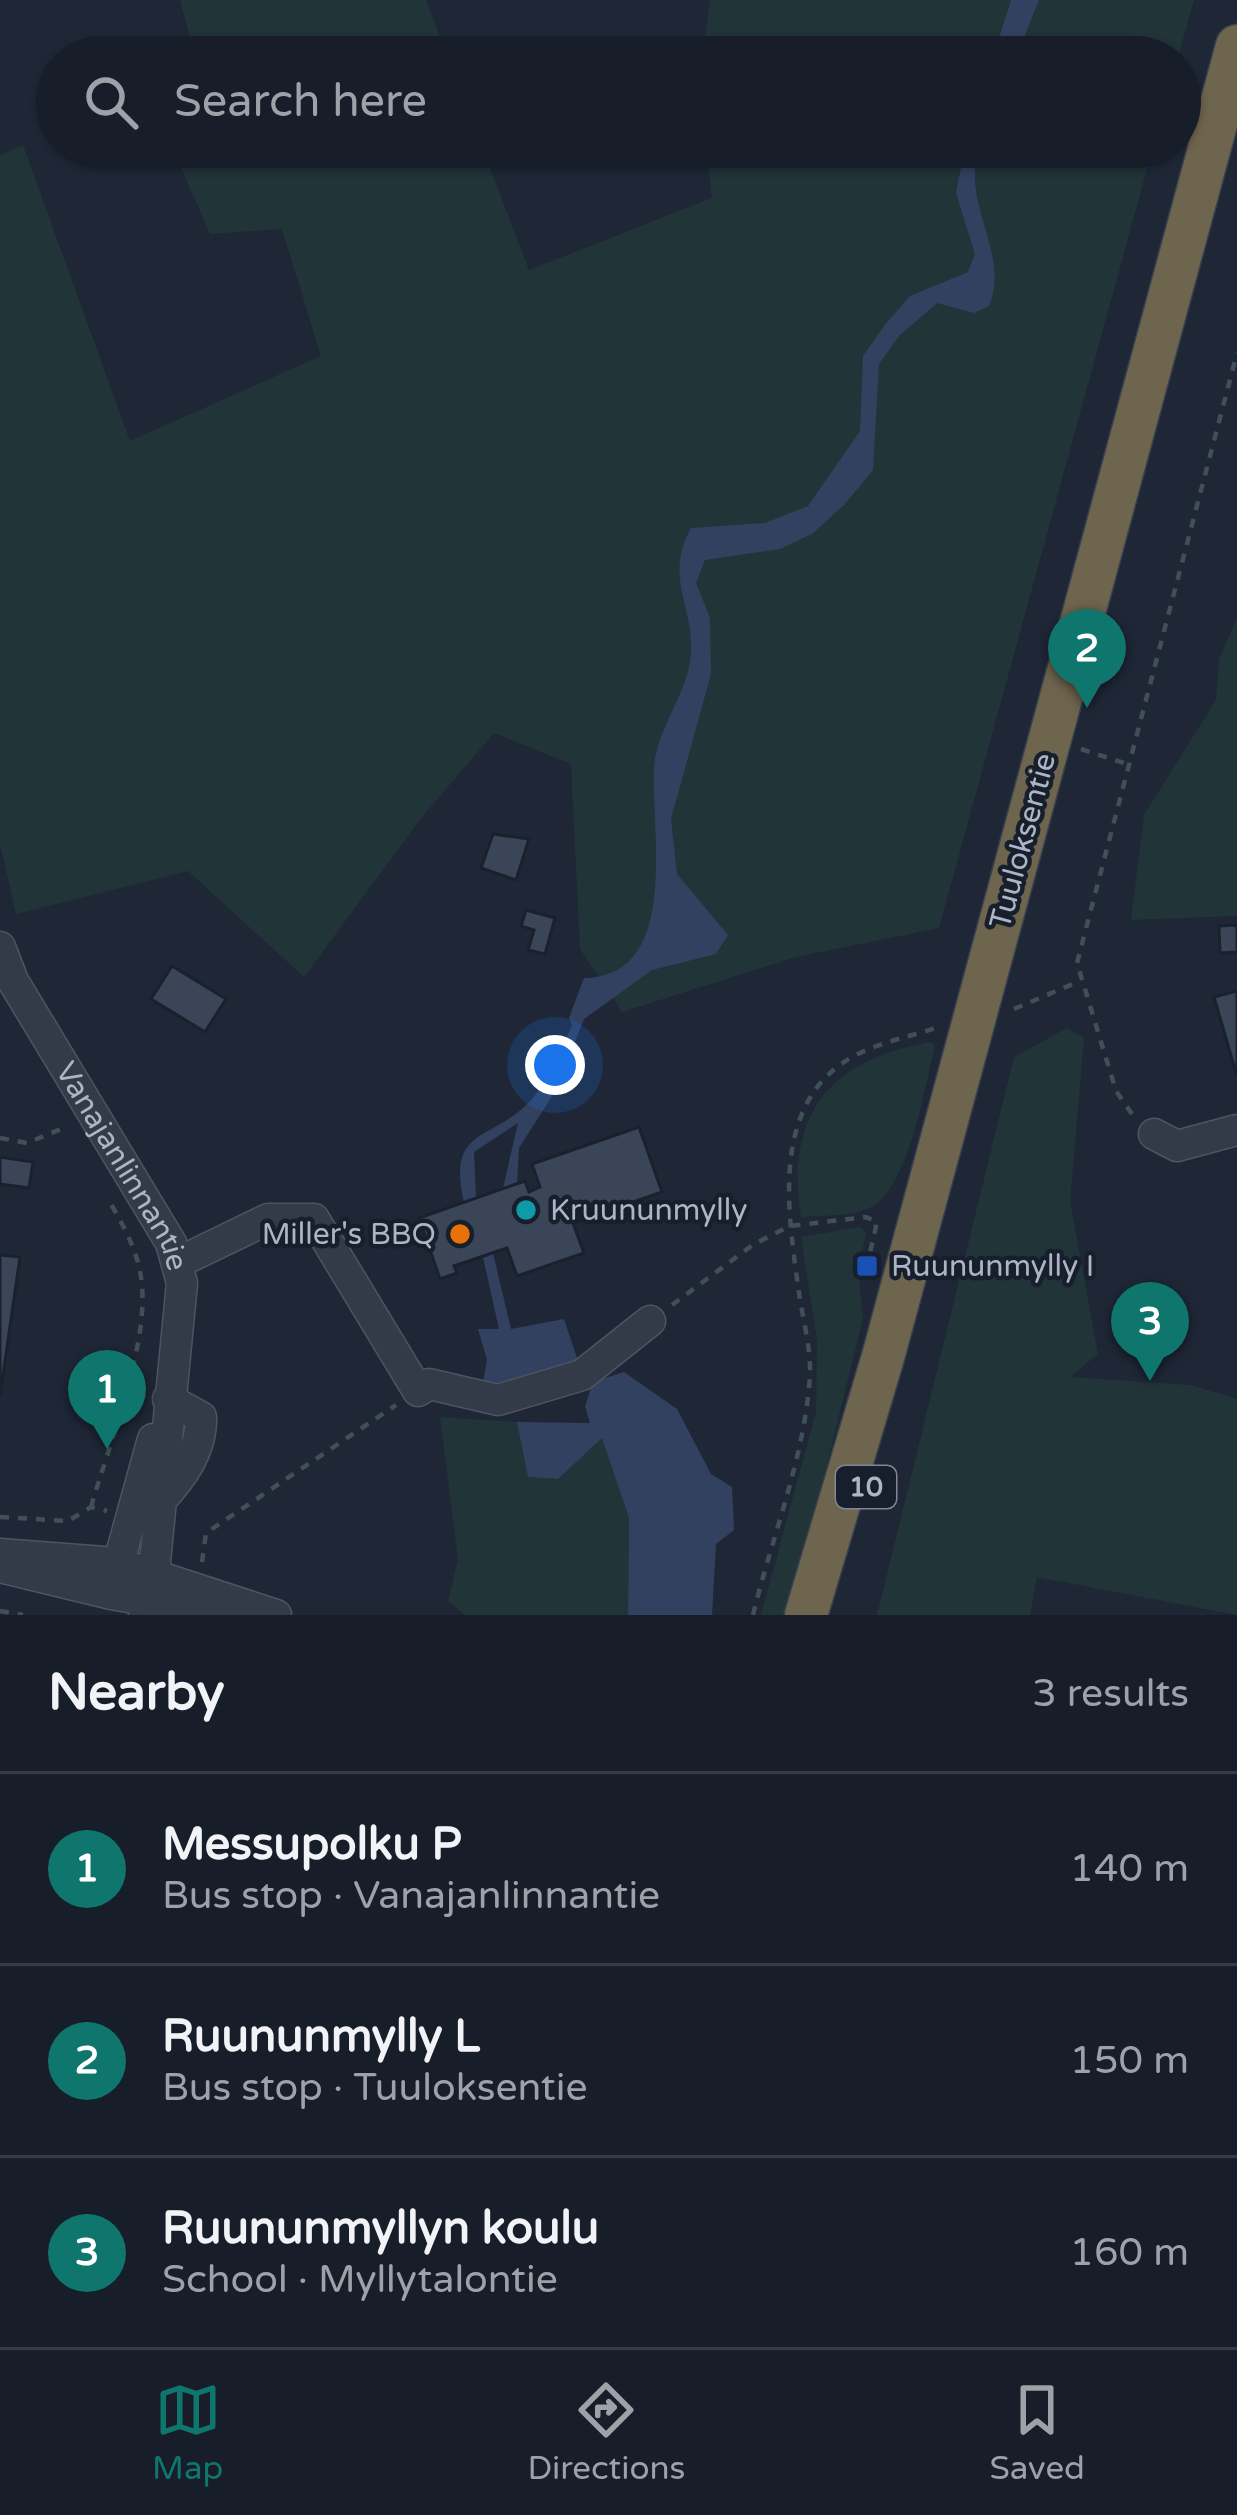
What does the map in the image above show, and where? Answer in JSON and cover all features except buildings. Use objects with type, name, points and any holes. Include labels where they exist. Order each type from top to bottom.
[{"type":"highway","name":"Tuuloksentie","points":[[806,1615],[883,1358],[1237,46]]},
{"type":"highway","name":"Tuuloksentie","points":[[836,1615],[875,1438],[883,1358]]},
{"type":"street","name":"Vanajanlinnantie","points":[[0,947],[13,981],[171,1243],[177,1263],[183,1314],[168,1400],[148,1596]]},
{"type":"street","points":[[1154,1133],[1177,1146],[1237,1130]]},
{"type":"street","points":[[177,1263],[268,1219],[314,1219],[418,1391],[429,1384],[498,1400],[582,1375],[650,1321]]},
{"type":"street","name":"Vanajanlinnantie","points":[[110,1605],[117,1563],[168,1400]]},
{"type":"street","points":[[0,1554],[117,1563],[148,1596],[234,1615]]},
{"type":"street","points":[[0,1567],[110,1605],[148,1596],[276,1615]]},
{"type":"path","points":[[1154,1133],[1116,1091],[1077,962],[1237,353]]},
{"type":"path","points":[[1079,748],[1127,764]]},
{"type":"path","points":[[998,1016],[1080,981]]},
{"type":"path","points":[[753,1615],[807,1413],[810,1368],[790,1226],[790,1147],[815,1090],[837,1069],[858,1054],[936,1028]]},
{"type":"path","points":[[0,1138],[26,1143],[65,1126],[76,1144]]},
{"type":"path","points":[[91,1507],[135,1349],[141,1304],[142,1278],[128,1235],[107,1198]]},
{"type":"path","points":[[0,1516],[68,1521]]},
{"type":"path","points":[[0,1611],[23,1615]]},
{"type":"green space","points":[[180,0],[426,0],[440,36],[189,36]]},
{"type":"green space","points":[[710,0],[1194,0],[1184,36],[706,36]]},
{"type":"green space","points":[[23,145],[130,441],[321,356],[282,229],[210,234],[181,168],[490,168],[529,270],[712,198],[708,168],[1147,168],[939,928],[796,957],[622,1012],[580,949],[571,764],[494,733],[422,817],[304,977],[188,871],[16,914],[0,844],[0,155]]},
{"type":"green space","points":[[1237,618],[1237,916],[1131,920],[1144,815],[1216,700],[1219,659]]},
{"type":"green space","points":[[1067,1028],[1084,1038],[1070,1201],[1098,1354],[1070,1377],[1191,1385],[1237,1399],[1237,1615],[1037,1577],[1030,1615],[877,1615],[1014,1057]]},
{"type":"green space","points":[[931,1042],[935,1046],[913,1137],[894,1183],[867,1209],[801,1217],[800,1149],[822,1097],[866,1062]]},
{"type":"green space","points":[[860,1227],[866,1232],[858,1270],[863,1318],[790,1615],[761,1615],[816,1412],[817,1340],[801,1237]]},
{"type":"green space","points":[[440,1417],[517,1422],[529,1477],[558,1479],[602,1437],[629,1518],[628,1615],[465,1615],[448,1601],[458,1559]]},
{"type":"water","points":[[1011,0],[1039,0],[1024,36],[1000,36]]},
{"type":"water","points":[[961,168],[975,168],[994,267],[989,306],[974,313],[937,303],[899,336],[879,364],[873,470],[845,504],[812,534],[780,549],[705,560],[696,583],[710,618],[711,674],[671,819],[677,874],[728,935],[716,954],[652,970],[584,1019],[556,1090],[519,1148],[517,1183],[503,1188],[518,1123],[474,1152],[476,1198],[464,1202],[460,1177],[467,1147],[532,1099],[568,1035],[569,1018],[584,978],[615,971],[635,954],[648,928],[656,862],[656,755],[690,662],[680,564],[691,528],[765,523],[808,506],[860,431],[863,356],[910,296],[968,272],[975,254],[956,193]]},
{"type":"water","points":[[493,1253],[511,1329],[564,1319],[578,1361],[493,1387],[483,1383],[487,1360],[478,1329],[499,1329],[483,1257]]},
{"type":"water","points":[[624,1372],[677,1409],[711,1474],[732,1487],[734,1530],[716,1544],[712,1615],[628,1615],[629,1518],[602,1438],[558,1479],[528,1477],[517,1422],[590,1423],[585,1406],[593,1382]]},
{"type":"place","name":"Ruununmylly L","points":[[1087,708]]},
{"type":"place","name":"Kruununmylly","points":[[526,1210]]},
{"type":"place","name":"Miller's BBQ","points":[[460,1234]]},
{"type":"place","name":"Ruununmylly I","points":[[867,1266]]},
{"type":"place","name":"Ruununmyllyn koulu","points":[[1150,1381]]},
{"type":"place","name":"Messupolku P","points":[[107,1449]]}]
